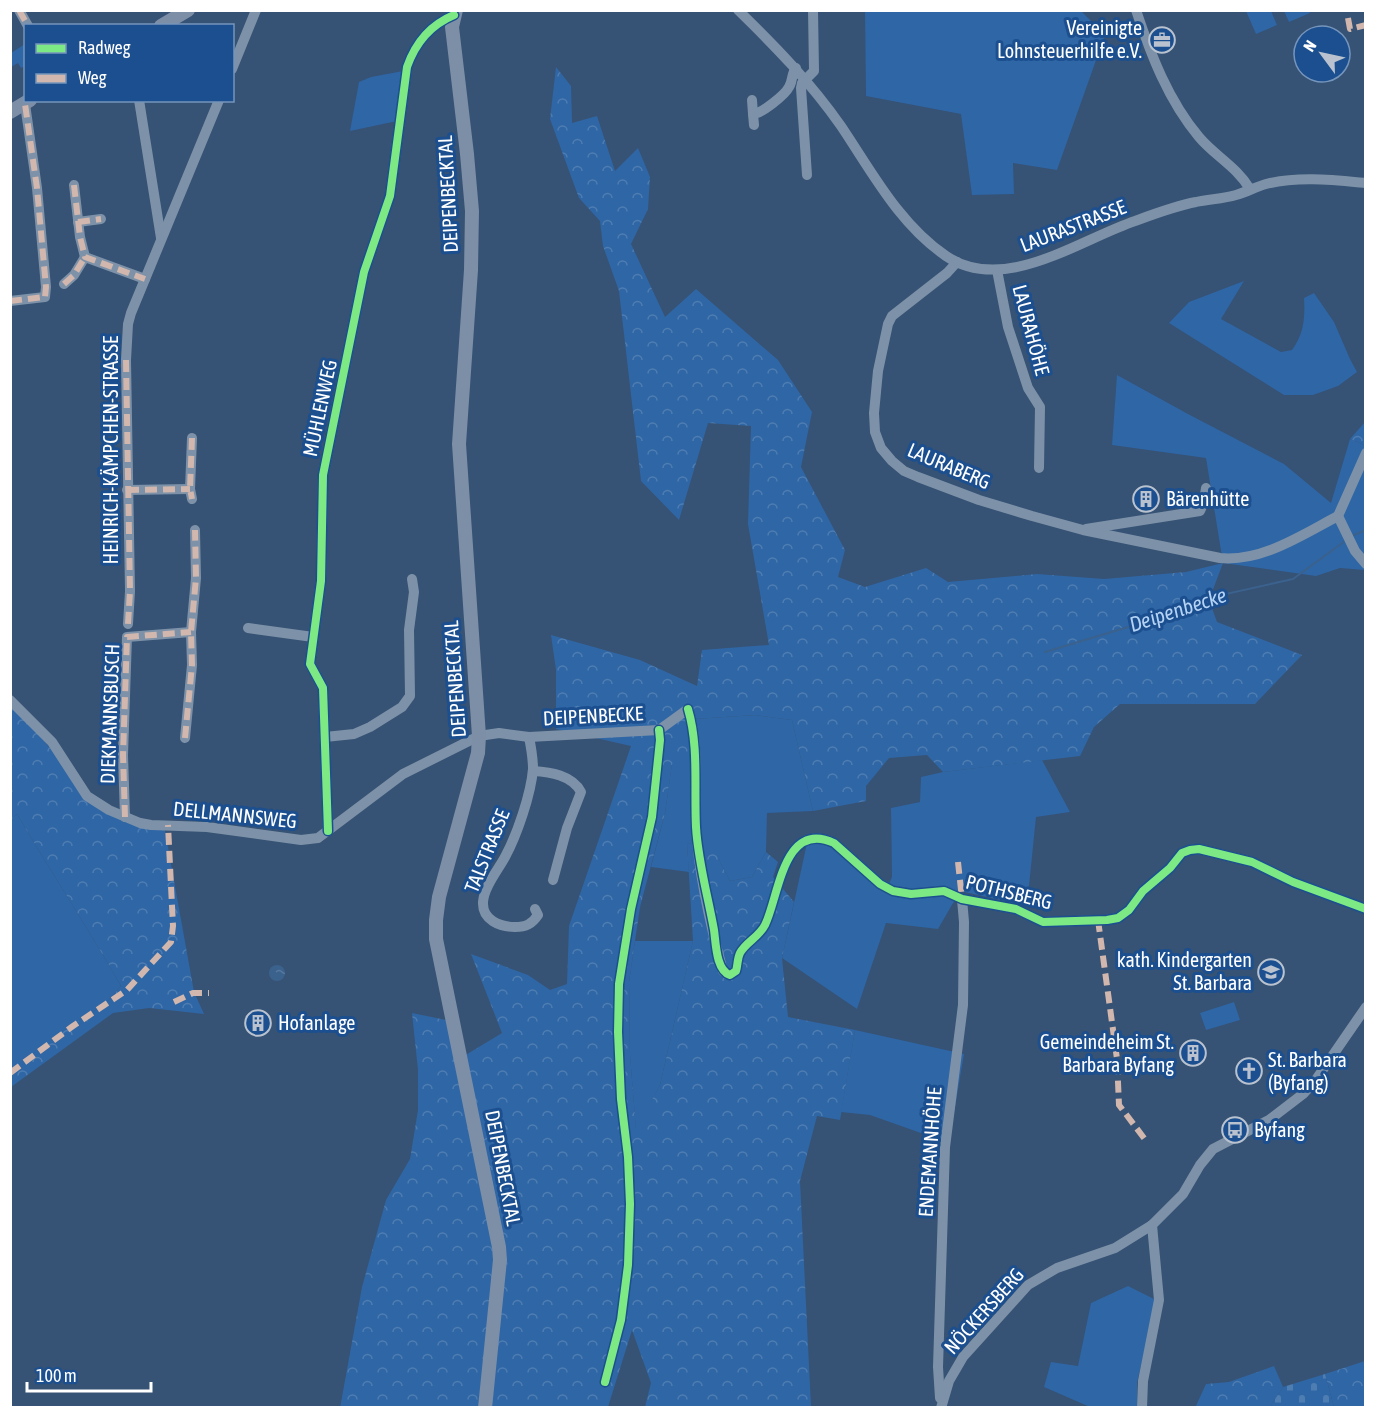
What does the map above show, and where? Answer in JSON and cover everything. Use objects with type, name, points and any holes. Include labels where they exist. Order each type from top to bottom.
[{"type":"main road","points":[[164,24],[188,10]]},
{"type":"main road","name":"DEIPENBECKTAL","points":[[455,13],[452,27],[472,211],[471,270],[459,444],[479,736],[476,761],[439,897],[436,939],[499,1247],[500,1260],[485,1407]]},
{"type":"main road","points":[[10,112],[28,102]]},
{"type":"street","points":[[19,10],[27,24]]},
{"type":"street","points":[[234,64],[256,10]]},
{"type":"street","name":"LAURASTRASSE","points":[[738,10],[805,78],[892,204],[933,245],[957,262],[997,270],[1013,268],[1046,259],[1133,221],[1193,203],[1234,195],[1266,184],[1297,179],[1365,183]]},
{"type":"street","points":[[807,175],[801,88],[805,78],[814,71],[813,10]]},
{"type":"street","points":[[1136,10],[1153,61],[1163,83],[1183,115],[1199,137],[1233,167],[1250,189]]},
{"type":"street","name":"MÜHLENWEG","points":[[328,831],[323,688],[310,664],[321,581],[323,475],[364,272],[390,196],[407,68],[420,40],[442,20],[455,13]]},
{"type":"street","points":[[752,100],[753,120],[790,87],[792,73],[796,68]]},
{"type":"street","points":[[10,301],[45,297],[46,287],[28,102]]},
{"type":"street","name":"HEINRICH-KÄMPCHEN-STRASSE","points":[[128,624],[130,591],[127,490],[127,337],[131,313],[161,238],[140,102]]},
{"type":"street","points":[[161,238],[218,102]]},
{"type":"street","points":[[74,185],[85,257],[145,279]]},
{"type":"street","points":[[78,222],[101,219]]},
{"type":"street","points":[[64,284],[74,275],[85,257]]},
{"type":"street","name":"LAURABERG","points":[[957,262],[947,273],[892,316],[882,344],[875,392],[875,432],[881,448],[904,471],[979,500],[1083,530],[1231,560],[1281,547],[1338,516]]},
{"type":"street","name":"LAURAHÖHE","points":[[997,270],[1008,327],[1028,388],[1040,407],[1039,468]]},
{"type":"street","points":[[127,490],[191,494],[192,438]]},
{"type":"street","points":[[1365,453],[1338,516],[1355,550],[1365,564]]},
{"type":"street","name":"LAURABERG","points":[[1083,530],[1200,511],[1206,488]]},
{"type":"street","points":[[185,738],[192,665],[191,632],[196,578],[195,530]]},
{"type":"street","points":[[325,737],[354,734],[370,727],[402,707],[410,696],[409,630],[414,592],[412,579]]},
{"type":"street","points":[[248,628],[313,638]]},
{"type":"street","name":"DIEKMANNSBUSCH","points":[[125,817],[123,755],[127,637],[191,632]]},
{"type":"street","name":"DELLMANNSWEG","points":[[10,700],[52,742],[87,796],[103,807],[140,823],[151,825],[207,827],[301,840],[318,838],[403,774],[479,736]]},
{"type":"street","name":"DEIPENBECKE","points":[[529,737],[659,730],[688,709]]},
{"type":"street","name":"POTHSBERG","points":[[688,709],[695,739],[694,774],[698,850],[717,951],[725,973],[730,975],[736,971],[738,956],[742,950],[763,929],[782,872],[806,839],[827,840],[834,843],[880,884],[893,891],[911,894],[944,891],[963,899],[1016,909],[1043,922],[1113,920],[1129,910],[1143,891],[1170,868],[1182,853],[1190,849],[1199,849],[1252,862],[1293,882],[1365,909]]},
{"type":"street","points":[[479,736],[499,733],[529,737]]},
{"type":"street","name":"TALSTRASSE","points":[[529,737],[533,771],[515,837],[488,888],[483,903],[484,912],[491,920],[508,927],[526,926],[534,921],[538,915],[535,909]]},
{"type":"street","points":[[533,771],[567,778],[578,786],[581,792],[567,828],[553,880]]},
{"type":"street","name":"ENDEMANNHÖHE","points":[[941,1407],[938,1367],[945,1146],[963,1005],[963,899]]},
{"type":"street","name":"NÖCKERSBERG","points":[[941,1407],[949,1381],[963,1357],[1029,1285],[1057,1268],[1115,1248],[1152,1225],[1183,1194],[1200,1165],[1213,1149],[1269,1120],[1303,1094],[1315,1081],[1365,1007]]},
{"type":"street","points":[[1142,1407],[1143,1381],[1159,1300],[1152,1225]]},
{"type":"green space","points":[[865,11],[1081,11],[1105,35],[1057,170],[1013,163],[1014,194],[972,195],[961,114],[866,96]]},
{"type":"green space","points":[[1246,11],[1271,11],[1277,25],[1256,34]]},
{"type":"green space","points":[[1284,11],[1309,11],[1310,13],[1289,22]]},
{"type":"green space","points":[[24,45],[24,66],[21,68],[18,63],[11,67],[11,53]]},
{"type":"green space","points":[[556,67],[571,86],[572,123],[597,116],[615,171],[638,148],[650,177],[648,209],[631,244],[665,317],[696,289],[778,360],[812,412],[801,467],[845,550],[838,577],[865,587],[926,568],[948,582],[1037,574],[1104,579],[1186,572],[1223,563],[1209,600],[1217,622],[1302,655],[1255,704],[1120,704],[1094,727],[1080,756],[943,772],[927,755],[889,758],[866,786],[866,801],[813,811],[792,720],[755,715],[691,721],[687,758],[672,764],[665,813],[640,907],[629,982],[630,1055],[636,1129],[660,1085],[693,941],[687,844],[715,838],[720,862],[730,881],[752,877],[766,852],[778,862],[773,877],[794,902],[782,958],[788,1017],[855,1030],[840,1120],[817,1116],[800,1181],[811,1407],[645,1407],[651,1383],[632,1330],[608,1407],[485,1407],[501,1276],[464,1056],[502,1033],[471,954],[528,975],[550,990],[567,984],[569,926],[631,746],[556,729],[556,670],[551,635],[640,660],[697,686],[702,650],[769,645],[748,524],[751,426],[708,423],[679,520],[641,481],[619,291],[603,246],[600,221],[579,198],[550,119]]},
{"type":"green space","points":[[403,71],[397,121],[350,131],[359,82],[371,77]]},
{"type":"green space","points":[[1244,281],[1221,319],[1281,352],[1292,350],[1303,326],[1304,298],[1314,293],[1334,322],[1357,372],[1338,386],[1313,395],[1284,395],[1169,323],[1189,302]]},
{"type":"green space","points":[[1117,375],[1284,464],[1331,503],[1350,439],[1365,445],[1365,570],[1340,568],[1316,576],[1223,563],[1206,458],[1112,445]]},
{"type":"green space","points":[[1365,422],[1365,445],[1350,439]]},
{"type":"green space","points":[[11,703],[97,805],[164,825],[194,992],[204,1014],[149,1008],[113,1013],[11,1087],[11,1072],[16,1066],[73,1024],[105,1004],[121,986],[17,814],[11,820]]},
{"type":"green space","points":[[755,715],[792,720],[813,811],[767,813],[766,852],[752,877],[730,881],[720,862],[714,839],[687,844],[689,872],[651,867],[665,813],[672,763],[691,721]]},
{"type":"green space","points":[[1042,760],[1070,812],[1036,817],[1027,906],[960,891],[938,929],[886,923],[857,1009],[782,958],[807,843],[827,843],[888,886],[892,877],[891,808],[920,802],[921,777],[943,772]]},
{"type":"green space","points":[[17,814],[121,986],[105,1004],[73,1024],[11,1072],[10,820]]},
{"type":"green space","points":[[635,941],[693,941],[660,1085],[636,1131],[630,1055],[629,982]]},
{"type":"green space","points":[[1234,1002],[1240,1020],[1206,1030],[1200,1013]]},
{"type":"green space","points":[[412,1013],[451,1021],[497,1252],[484,1407],[340,1408],[362,1287],[386,1200],[410,1159],[418,1110],[418,1070]]},
{"type":"green space","points":[[855,1030],[964,1054],[949,1143],[870,1115],[841,1112]]},
{"type":"green space","points":[[1128,1286],[1156,1300],[1137,1383],[1137,1407],[1090,1407],[1044,1387],[1051,1362],[1078,1366],[1091,1303]]},
{"type":"green space","points":[[1365,1361],[1365,1407],[1334,1407],[1325,1374]]},
{"type":"green space","points":[[1274,1366],[1283,1387],[1271,1405],[1272,1407],[1195,1408],[1206,1384],[1229,1382]]},
{"type":"green space","points":[[1325,1374],[1334,1407],[1272,1407],[1271,1405],[1283,1387]]},
{"type":"water","points":[[274,965],[280,965],[285,973],[283,979],[274,981],[269,976],[269,970]]},
{"type":"waterway","name":"Deipenbecke","points":[[1354,535],[1366,530]]},
{"type":"waterway","name":"Deipenbecke","points":[[1045,652],[1158,618],[1199,600],[1293,579],[1345,541]]},
{"type":"marked path","points":[[19,10],[27,24]]},
{"type":"marked path","points":[[1348,18],[1350,29],[1366,25]]},
{"type":"marked path","points":[[10,301],[45,297],[46,287],[37,188],[25,104]]},
{"type":"marked path","points":[[74,185],[80,237],[85,257],[145,279]]},
{"type":"marked path","points":[[78,222],[101,219]]},
{"type":"marked path","points":[[64,284],[74,275],[85,257]]},
{"type":"marked path","points":[[126,360],[130,591],[128,624]]},
{"type":"marked path","points":[[192,438],[190,489],[192,499]]},
{"type":"marked path","points":[[127,490],[190,489]]},
{"type":"marked path","points":[[185,738],[192,665],[191,632],[196,578],[195,530]]},
{"type":"marked path","points":[[125,817],[123,755],[127,637],[191,632]]},
{"type":"marked path","points":[[10,1073],[73,1026],[127,990],[171,942],[173,926],[168,825]]},
{"type":"marked path","points":[[958,862],[962,899]]},
{"type":"marked path","points":[[1098,920],[1117,1059],[1119,1105],[1147,1142]]},
{"type":"marked path","points":[[174,1002],[193,993],[209,993]]},
{"type":"cycle path","points":[[328,831],[323,688],[310,664],[321,581],[323,475],[364,272],[390,196],[407,67],[424,36],[445,19],[454,15]]},
{"type":"cycle path","points":[[688,709],[694,737],[696,827],[699,853],[719,962],[725,972],[730,975],[736,971],[739,955],[743,949],[765,925],[786,864],[793,851],[804,842],[817,838],[834,843],[880,884],[893,891],[911,894],[944,891],[962,899],[1016,909],[1043,922],[1118,918],[1129,910],[1143,891],[1170,868],[1182,853],[1199,849],[1252,862],[1293,882],[1366,909]]},
{"type":"cycle path","points":[[605,1382],[621,1320],[628,1265],[630,1204],[628,1157],[621,1099],[618,1032],[619,984],[631,909],[652,817],[659,730]]},
{"type":"place","name":"Vereinigte Lohnsteuerhilfe e.V.","points":[[1162,40]]},
{"type":"place","name":"Bärenhütte","points":[[1146,499]]},
{"type":"place","name":"kath. Kindergarten St. Barbara","points":[[1271,972]]},
{"type":"place","name":"Hofanlage","points":[[258,1023]]},
{"type":"place","name":"Gemeindeheim St. Barbara Byfang","points":[[1193,1053]]},
{"type":"place","name":"St. Barbara (Byfang)","points":[[1249,1071]]},
{"type":"place","name":"Byfang","points":[[1235,1130]]}]
